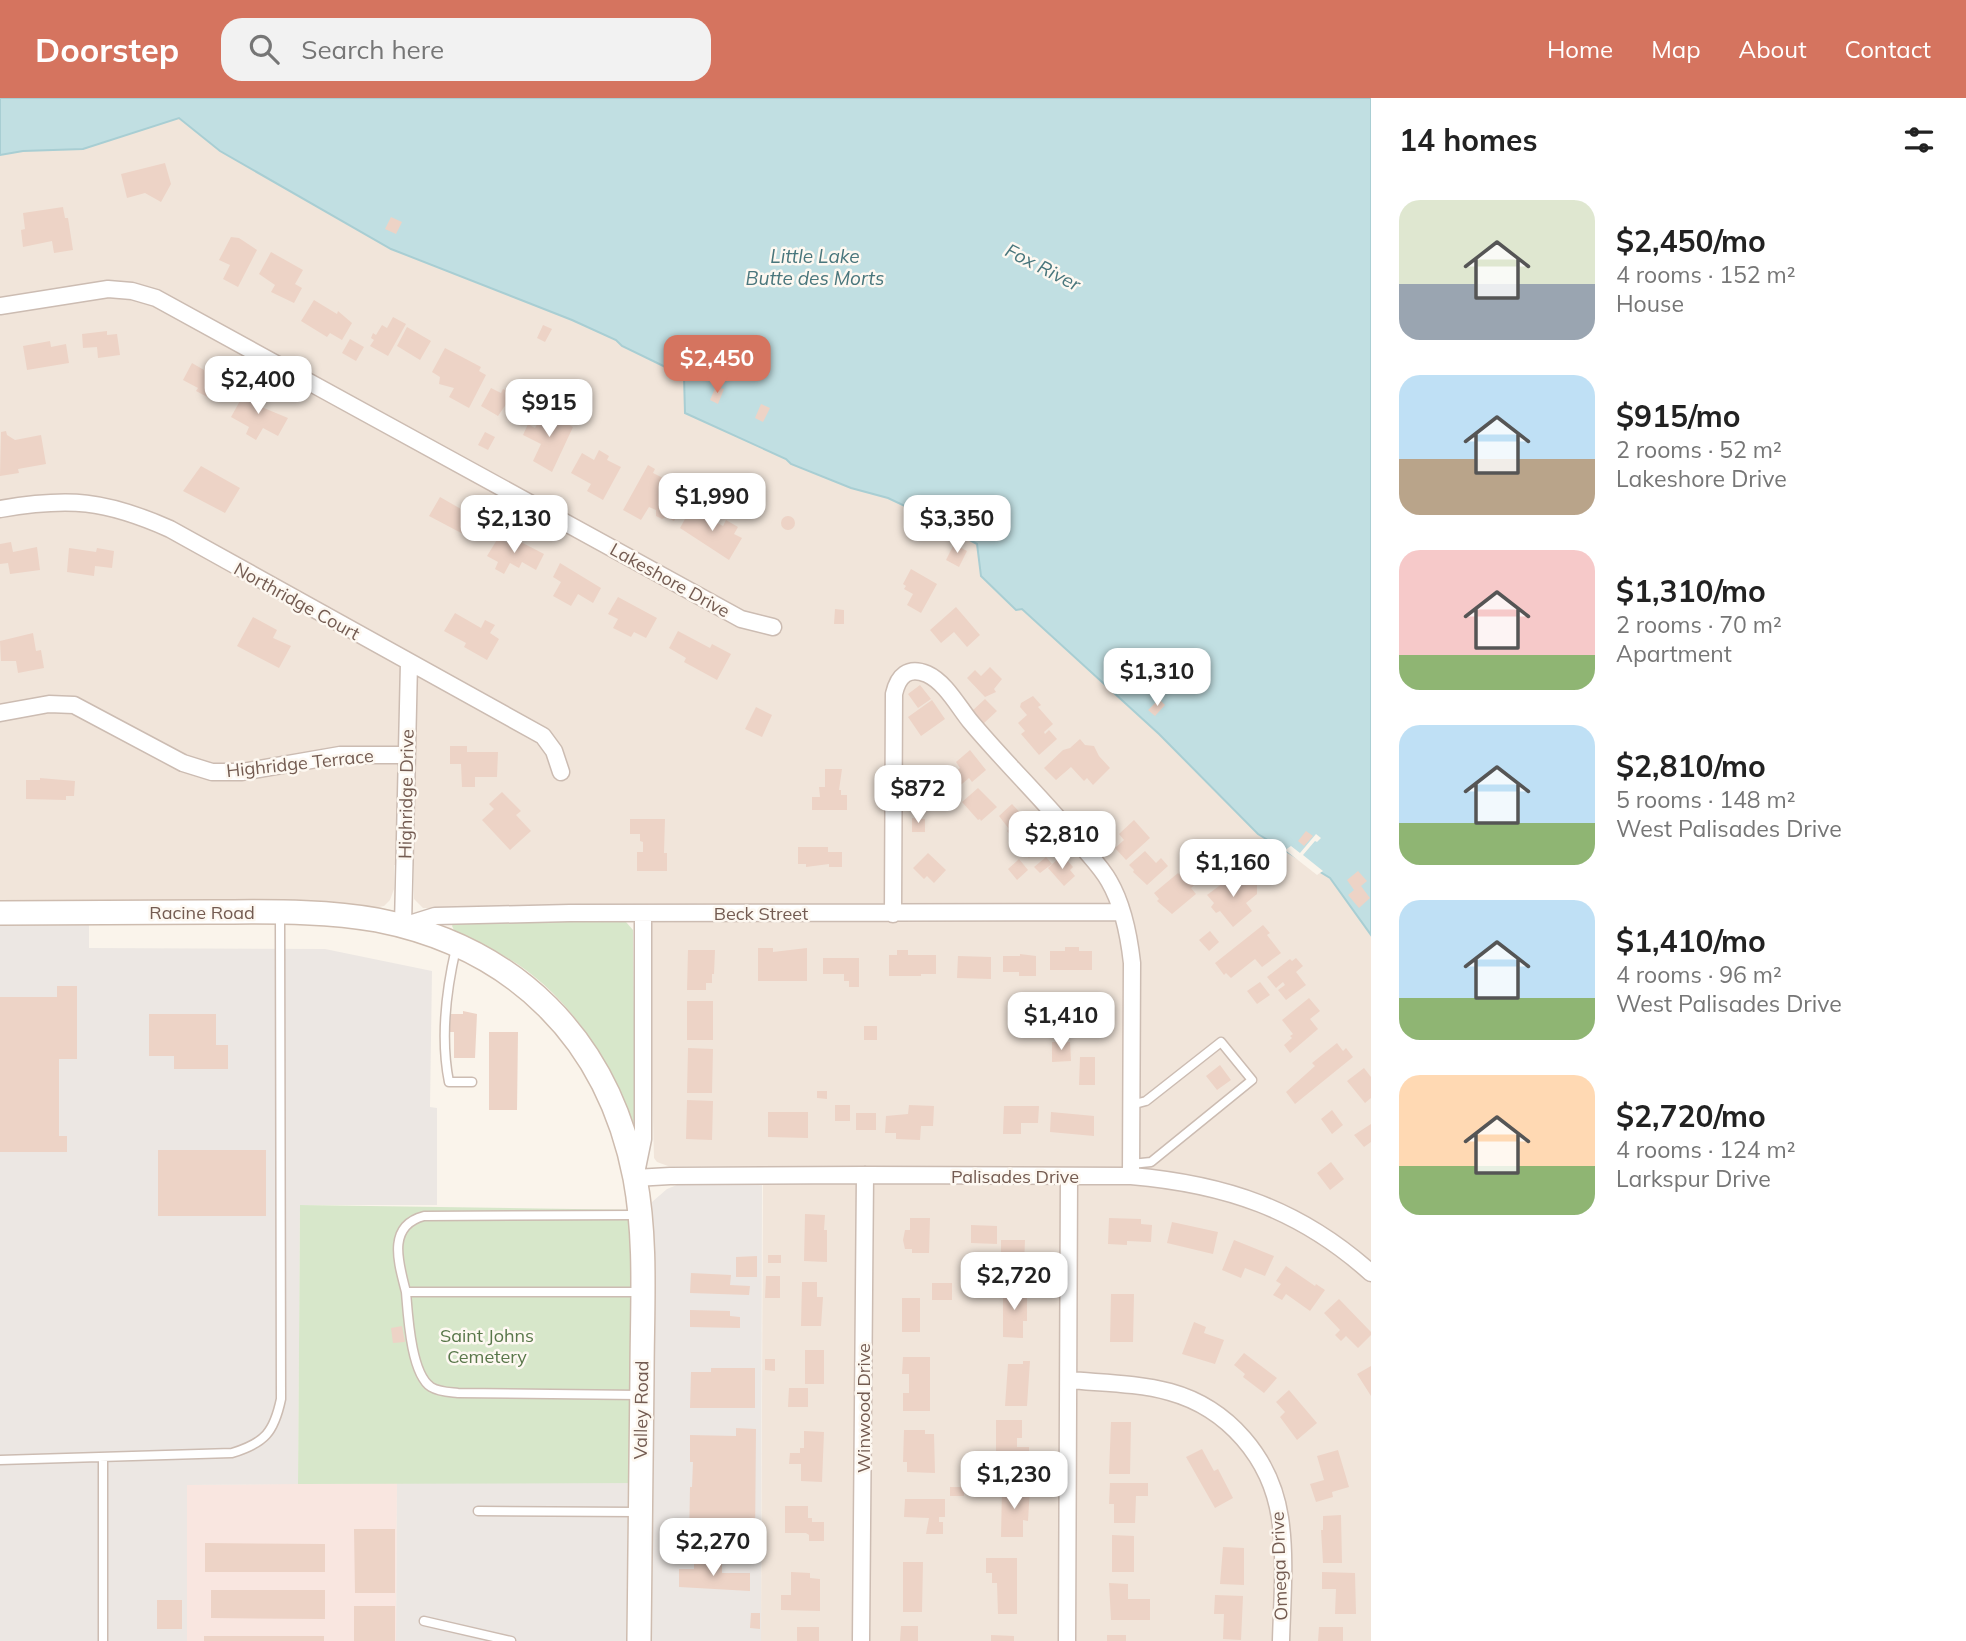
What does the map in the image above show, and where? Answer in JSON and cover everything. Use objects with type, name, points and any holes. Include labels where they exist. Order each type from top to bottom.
[{"type":"main road","name":"Racine Road","points":[[0,913],[279,912],[363,918],[403,926]]},
{"type":"main road","name":"Valley Road","points":[[403,926],[485,958],[513,976],[559,1017],[578,1041],[603,1083],[620,1121],[635,1178],[642,1292],[640,1512],[635,1641]]},
{"type":"street","name":"Lakeshore Drive","points":[[0,306],[108,289],[132,291],[156,298],[741,619],[773,627]]},
{"type":"street","name":"Northridge Court","points":[[0,509],[63,501],[101,505],[135,514],[170,529],[543,736],[554,751],[561,772]]},
{"type":"street","name":"Highridge Drive","points":[[403,926],[409,663]]},
{"type":"street","points":[[893,914],[894,694],[897,681],[903,674],[911,671],[920,672],[941,685],[987,742],[1067,828],[1112,888],[1130,944],[1132,963],[1131,1170]]},
{"type":"street","name":"Highridge Terrace","points":[[0,713],[49,704],[74,705],[183,763],[212,772],[242,772],[340,755],[406,755]]},
{"type":"street","name":"Beck Street","points":[[403,926],[435,916],[1121,912]]},
{"type":"street","name":"Valley Road","points":[[635,1178],[643,1139],[643,913]]},
{"type":"street","name":"Palisades Drive","points":[[635,1178],[1069,1176],[1131,1170],[1209,1186],[1262,1204],[1331,1240],[1371,1273]]},
{"type":"street","name":"Winwood Drive","points":[[861,1641],[864,1175]]},
{"type":"street","points":[[1067,1641],[1069,1176]]},
{"type":"street","name":"Omega Drive","points":[[1069,1380],[1153,1388],[1183,1396],[1212,1411],[1248,1443],[1265,1470],[1280,1516],[1282,1641]]},
{"type":"lane","points":[[0,1461],[232,1453],[260,1441],[275,1424],[281,1399],[279,912]]},
{"type":"lane","points":[[457,945],[448,982],[444,1060],[449,1082],[472,1082]]},
{"type":"lane","points":[[1131,1105],[1146,1101],[1221,1042],[1252,1080],[1151,1162],[1131,1170]]},
{"type":"lane","points":[[639,1215],[435,1215],[414,1219],[401,1232],[398,1254],[419,1372],[432,1388],[458,1393],[642,1395]]},
{"type":"lane","points":[[406,1292],[642,1292]]},
{"type":"lane","points":[[103,1457],[103,1641]]},
{"type":"lane","points":[[478,1511],[640,1512]]},
{"type":"lane","points":[[424,1621],[512,1641]]},
{"type":"shaded area","points":[[179,118],[220,151],[391,249],[572,320],[617,340],[622,346],[684,376],[791,464],[851,488],[888,498],[977,544],[981,576],[1016,610],[1022,609],[1159,734],[1258,834],[1330,878],[1371,935],[1371,1641],[761,1641],[763,1166],[668,1166],[654,1158],[652,908],[423,908],[414,899],[414,866],[394,865],[394,889],[390,900],[384,906],[374,908],[0,902],[0,155]]},
{"type":"shaded area","points":[[0,921],[89,923],[89,948],[325,949],[432,971],[430,1107],[437,1108],[437,1205],[300,1205],[298,1484],[187,1485],[187,1641],[0,1641]]},
{"type":"shaded area","points":[[762,1181],[761,1641],[651,1641],[654,1297],[650,1211],[652,1202],[667,1189],[682,1183]]},
{"type":"shaded area","points":[[397,1483],[396,1641],[187,1641],[187,1485]]},
{"type":"shaded area","points":[[397,1483],[628,1483],[626,1641],[396,1641]]},
{"type":"green space","points":[[454,922],[626,922],[633,930],[637,1131],[633,1129],[600,1054],[567,1008],[527,971],[492,949],[455,932],[452,926]]},
{"type":"green space","name":"Saint Johns Cemetery","points":[[300,1205],[639,1210],[640,1483],[298,1484]]},
{"type":"water","points":[[0,98],[1371,98],[1371,935],[1330,878],[1258,834],[1159,734],[1022,609],[1016,610],[981,576],[977,544],[888,498],[851,488],[791,464],[786,459],[685,413],[684,376],[572,320],[391,249],[220,151],[179,118],[83,149],[23,151],[0,155]]},
{"type":"pier","points":[[1316,834],[1321,838],[1303,855],[1323,871],[1317,875],[1285,850],[1291,846],[1300,853]]},
{"type":"building","points":[[165,163],[171,184],[161,202],[145,193],[127,198],[121,174]]},
{"type":"building","points":[[63,207],[65,218],[68,218],[73,250],[54,253],[52,241],[23,247],[23,213]]},
{"type":"building","points":[[391,217],[402,222],[396,234],[385,229]]},
{"type":"building","points":[[231,237],[239,238],[257,250],[238,287],[223,279],[230,265],[219,260]]},
{"type":"building","points":[[271,252],[303,270],[295,284],[302,288],[294,303],[271,292],[275,285],[259,274]]},
{"type":"building","points":[[314,300],[337,314],[338,311],[352,323],[342,340],[330,333],[327,337],[301,321]]},
{"type":"building","points":[[393,317],[406,324],[388,356],[370,346],[374,340],[371,338],[382,325],[387,328]]},
{"type":"building","points":[[543,325],[552,329],[545,342],[537,338]]},
{"type":"building","points":[[407,327],[431,341],[420,360],[397,346]]},
{"type":"building","points":[[107,331],[107,335],[117,334],[120,355],[98,358],[97,347],[83,348],[82,334]]},
{"type":"building","points":[[350,339],[364,347],[356,361],[342,353]]},
{"type":"building","points":[[50,341],[51,347],[66,344],[69,363],[27,370],[23,346]]},
{"type":"building","points":[[445,348],[481,367],[479,371],[486,375],[469,408],[449,397],[454,388],[439,384],[440,377],[432,372]]},
{"type":"building","points":[[192,363],[225,378],[213,400],[183,380]]},
{"type":"building","points":[[716,386],[724,389],[718,404],[710,400]]},
{"type":"building","points":[[491,388],[501,393],[503,389],[513,394],[498,416],[481,406]]},
{"type":"building","points":[[246,390],[263,399],[259,406],[288,418],[278,436],[263,428],[256,440],[246,434],[249,427],[231,417]]},
{"type":"building","points":[[761,404],[770,408],[763,422],[755,418]]},
{"type":"building","points":[[544,411],[573,427],[552,472],[533,461],[541,444],[523,435],[528,424],[535,428]]},
{"type":"building","points":[[6,431],[7,435],[15,440],[41,435],[46,464],[18,469],[19,473],[0,476],[1,432]]},
{"type":"building","points":[[485,432],[495,437],[488,450],[478,445]]},
{"type":"building","points":[[599,450],[609,456],[607,460],[621,467],[603,500],[587,491],[591,484],[571,473],[582,453],[594,460]]},
{"type":"building","points":[[648,465],[655,469],[653,473],[691,491],[674,521],[656,516],[656,510],[649,507],[641,520],[623,510]]},
{"type":"building","points":[[201,466],[240,488],[225,513],[183,491]]},
{"type":"building","points":[[440,497],[475,517],[465,535],[429,516]]},
{"type":"building","points":[[691,508],[723,526],[726,520],[738,527],[734,534],[742,538],[729,560],[680,528]]},
{"type":"building","points":[[788,516],[793,518],[793,528],[788,530],[783,528],[781,523],[783,518]]},
{"type":"building","points":[[498,538],[512,545],[515,539],[544,554],[536,570],[522,562],[519,568],[510,563],[504,574],[495,569],[498,562],[487,556]]},
{"type":"building","points":[[11,542],[13,552],[37,547],[40,570],[10,574],[8,563],[0,564],[0,544]]},
{"type":"building","points":[[954,544],[967,551],[959,567],[946,560]]},
{"type":"building","points":[[69,548],[96,552],[97,548],[114,551],[112,568],[95,566],[94,576],[67,572]]},
{"type":"building","points":[[560,563],[601,588],[593,603],[578,594],[571,606],[553,596],[561,582],[553,577]]},
{"type":"building","points":[[911,569],[937,584],[921,613],[907,605],[913,594],[904,589],[906,586],[903,584]]},
{"type":"building","points":[[618,597],[657,618],[646,638],[634,632],[631,637],[613,628],[618,619],[608,614]]},
{"type":"building","points":[[956,607],[980,635],[967,647],[954,632],[941,643],[930,630]]},
{"type":"building","points":[[835,609],[844,610],[844,624],[834,624]]},
{"type":"building","points":[[455,613],[481,628],[485,620],[495,625],[490,633],[499,639],[487,660],[464,647],[466,643],[444,631]]},
{"type":"building","points":[[253,617],[277,630],[273,638],[291,646],[279,668],[237,646]]},
{"type":"building","points":[[678,631],[710,648],[712,644],[731,654],[717,680],[684,662],[686,658],[669,648]]},
{"type":"building","points":[[33,633],[36,651],[41,650],[44,668],[18,673],[16,661],[1,661],[0,641]]},
{"type":"building","points":[[990,667],[1002,679],[994,689],[996,692],[985,697],[967,678],[975,670],[981,676]]},
{"type":"building","points":[[920,685],[931,699],[918,708],[908,694]]},
{"type":"building","points":[[1033,696],[1041,705],[1038,707],[1053,724],[1045,734],[1049,730],[1057,739],[1039,755],[1021,734],[1025,731],[1018,723],[1027,715],[1020,707],[1021,703]]},
{"type":"building","points":[[985,699],[997,711],[983,724],[972,711]]},
{"type":"building","points":[[1159,699],[1165,705],[1155,716],[1148,710]]},
{"type":"building","points":[[932,700],[945,719],[921,736],[908,717]]},
{"type":"building","points":[[756,707],[772,715],[762,737],[745,729]]},
{"type":"building","points":[[1080,739],[1085,745],[1094,746],[1110,768],[1093,785],[1087,778],[1084,781],[1071,767],[1056,780],[1044,768]]},
{"type":"building","points":[[450,746],[467,746],[467,752],[498,752],[497,777],[475,777],[475,787],[462,787],[461,764],[450,764]]},
{"type":"building","points":[[970,750],[986,770],[972,782],[969,778],[956,789],[947,779],[960,768],[956,762]]},
{"type":"building","points":[[825,769],[842,769],[839,790],[841,795],[847,795],[847,810],[812,810],[812,797],[820,797],[819,787],[825,787]]},
{"type":"building","points":[[40,778],[75,781],[74,796],[66,796],[66,800],[26,799],[26,780]]},
{"type":"building","points":[[978,788],[997,807],[981,821],[962,802]]},
{"type":"building","points":[[502,792],[521,811],[516,815],[531,831],[510,850],[482,820],[494,809],[489,804]]},
{"type":"building","points":[[1012,804],[1023,816],[1019,819],[1025,826],[1012,837],[999,816]]},
{"type":"building","points":[[912,818],[925,819],[925,832],[912,832]]},
{"type":"building","points":[[630,819],[665,819],[664,853],[667,853],[667,871],[637,871],[637,852],[643,852],[643,842],[640,841],[640,834],[630,834]]},
{"type":"building","points":[[1134,820],[1150,838],[1126,860],[1115,848],[1124,840],[1119,834]]},
{"type":"building","points":[[1032,826],[1046,842],[1029,858],[1014,842]]},
{"type":"building","points":[[1306,831],[1313,836],[1304,846],[1298,841]]},
{"type":"building","points":[[798,847],[828,847],[828,852],[842,852],[842,867],[829,867],[829,864],[806,867],[806,864],[798,864]]},
{"type":"building","points":[[1145,851],[1156,863],[1161,858],[1168,866],[1147,885],[1129,865]]},
{"type":"building","points":[[928,853],[946,870],[934,883],[927,876],[924,879],[913,868]]},
{"type":"building","points":[[1046,857],[1052,864],[1040,873],[1034,867]]},
{"type":"building","points":[[1059,858],[1063,863],[1067,860],[1073,867],[1070,870],[1075,876],[1064,886],[1048,868]]},
{"type":"building","points":[[1019,859],[1028,870],[1017,880],[1008,869]]},
{"type":"building","points":[[1358,871],[1367,881],[1361,886],[1370,898],[1359,908],[1348,895],[1354,890],[1347,880]]},
{"type":"building","points":[[1178,873],[1184,879],[1191,873],[1198,882],[1191,888],[1196,894],[1172,914],[1157,901],[1159,899],[1154,893]]},
{"type":"building","points":[[1244,876],[1251,885],[1257,885],[1257,894],[1246,903],[1252,911],[1233,927],[1220,911],[1216,913],[1211,907],[1214,903],[1207,895],[1227,880],[1230,883]]},
{"type":"building","points":[[1263,925],[1281,953],[1262,967],[1255,959],[1231,978],[1226,973],[1224,975],[1215,963]]},
{"type":"building","points":[[1210,931],[1219,942],[1209,951],[1199,940]]},
{"type":"building","points":[[1065,947],[1092,951],[1092,970],[1050,970],[1050,951],[1065,951]]},
{"type":"building","points":[[758,948],[773,948],[773,952],[807,948],[807,981],[758,981]]},
{"type":"building","points":[[688,950],[715,950],[712,983],[706,983],[706,990],[687,990]]},
{"type":"building","points":[[897,950],[908,950],[908,955],[936,955],[936,974],[889,976],[889,955],[897,955]]},
{"type":"building","points":[[958,956],[991,957],[991,979],[957,978]]},
{"type":"building","points":[[1003,956],[1036,956],[1036,976],[1003,972]]},
{"type":"building","points":[[823,958],[859,958],[859,987],[849,987],[849,981],[844,981],[844,974],[823,974]]},
{"type":"building","points":[[1296,958],[1303,966],[1296,972],[1306,985],[1286,1000],[1278,990],[1285,985],[1283,982],[1276,988],[1267,977],[1290,959],[1292,961]]},
{"type":"building","points":[[1260,982],[1270,995],[1257,1004],[1247,991]]},
{"type":"building","points":[[57,986],[77,986],[77,1059],[59,1059],[59,1136],[67,1136],[67,1152],[0,1152],[0,997],[57,997]]},
{"type":"building","points":[[1024,993],[1037,994],[1035,1023],[1022,1022]]},
{"type":"building","points":[[1077,995],[1096,995],[1096,1024],[1078,1024],[1078,1016],[1071,1016],[1071,1002],[1077,1002]]},
{"type":"building","points":[[1309,998],[1320,1011],[1310,1019],[1318,1029],[1290,1053],[1284,1045],[1293,1034],[1282,1020]]},
{"type":"building","points":[[687,1001],[713,1001],[713,1040],[687,1040]]},
{"type":"building","points":[[463,1011],[477,1014],[475,1058],[454,1058],[454,1032],[449,1032],[449,1014],[463,1014]]},
{"type":"building","points":[[149,1014],[216,1014],[216,1045],[228,1045],[228,1069],[174,1069],[174,1056],[149,1056]]},
{"type":"building","points":[[1056,1021],[1073,1021],[1073,1038],[1056,1038]]},
{"type":"building","points":[[864,1026],[877,1026],[877,1040],[864,1040]]},
{"type":"building","points":[[489,1032],[518,1032],[517,1110],[489,1110]]},
{"type":"building","points":[[1052,1042],[1070,1042],[1071,1061],[1052,1062]]},
{"type":"building","points":[[1337,1043],[1343,1051],[1346,1048],[1353,1057],[1295,1104],[1286,1092],[1315,1066],[1312,1063]]},
{"type":"building","points":[[688,1048],[713,1049],[712,1093],[687,1093]]},
{"type":"building","points":[[1080,1057],[1095,1057],[1095,1085],[1079,1085]]},
{"type":"building","points":[[1220,1065],[1231,1080],[1217,1090],[1206,1076]]},
{"type":"building","points":[[1364,1068],[1371,1077],[1371,1098],[1365,1103],[1347,1081]]},
{"type":"building","points":[[817,1091],[827,1091],[827,1099],[817,1098]]},
{"type":"building","points":[[687,1100],[713,1101],[712,1140],[686,1139]]},
{"type":"building","points":[[835,1105],[850,1105],[850,1121],[835,1121]]},
{"type":"building","points":[[909,1105],[934,1106],[933,1126],[921,1126],[920,1140],[896,1139],[896,1133],[885,1133],[886,1116],[908,1114]]},
{"type":"building","points":[[1004,1106],[1039,1106],[1038,1123],[1021,1123],[1021,1134],[1003,1134]]},
{"type":"building","points":[[1332,1110],[1343,1125],[1332,1134],[1321,1119]]},
{"type":"building","points":[[768,1112],[808,1112],[808,1138],[768,1137]]},
{"type":"building","points":[[1051,1112],[1094,1116],[1094,1136],[1050,1132]]},
{"type":"building","points":[[856,1113],[876,1113],[876,1130],[856,1130]]},
{"type":"building","points":[[1371,1124],[1371,1142],[1364,1147],[1354,1135]]},
{"type":"building","points":[[158,1150],[266,1150],[266,1216],[158,1216]]},
{"type":"building","points":[[1331,1162],[1344,1179],[1330,1190],[1317,1173]]},
{"type":"building","points":[[805,1214],[825,1215],[827,1262],[804,1261]]},
{"type":"building","points":[[910,1218],[930,1218],[929,1253],[912,1253],[912,1249],[905,1249],[903,1240],[905,1230],[910,1230]]},
{"type":"building","points":[[1109,1218],[1141,1219],[1141,1224],[1152,1225],[1151,1242],[1127,1241],[1127,1245],[1108,1244]]},
{"type":"building","points":[[1172,1222],[1218,1232],[1213,1254],[1167,1243]]},
{"type":"building","points":[[971,1225],[997,1226],[997,1244],[971,1243]]},
{"type":"building","points":[[1001,1240],[1025,1240],[1024,1266],[1001,1266]]},
{"type":"building","points":[[1234,1240],[1274,1256],[1265,1276],[1245,1268],[1241,1278],[1222,1270]]},
{"type":"building","points":[[768,1255],[781,1255],[781,1263],[768,1263]]},
{"type":"building","points":[[757,1256],[757,1277],[736,1277],[736,1257]]},
{"type":"building","points":[[1286,1266],[1325,1290],[1310,1311],[1286,1294],[1282,1300],[1273,1295],[1281,1284],[1276,1281]]},
{"type":"building","points":[[691,1273],[731,1275],[730,1285],[750,1286],[749,1295],[690,1293]]},
{"type":"building","points":[[766,1276],[780,1276],[780,1298],[765,1298]]},
{"type":"building","points":[[802,1282],[817,1282],[817,1297],[823,1297],[821,1326],[801,1326]]},
{"type":"building","points":[[932,1283],[952,1283],[952,1300],[932,1300]]},
{"type":"building","points":[[1003,1288],[1027,1288],[1027,1321],[1023,1321],[1023,1338],[1003,1337]]},
{"type":"building","points":[[1111,1294],[1134,1294],[1133,1342],[1110,1342]]},
{"type":"building","points":[[902,1298],[920,1298],[920,1332],[902,1332]]},
{"type":"building","points":[[1339,1299],[1371,1332],[1358,1348],[1346,1336],[1341,1341],[1335,1335],[1340,1330],[1324,1313]]},
{"type":"building","points":[[690,1310],[730,1311],[730,1316],[740,1317],[740,1328],[690,1327]]},
{"type":"building","points":[[1194,1322],[1206,1327],[1204,1333],[1224,1340],[1215,1364],[1182,1354]]},
{"type":"building","points":[[402,1326],[405,1342],[393,1343],[391,1328]]},
{"type":"building","points":[[805,1350],[824,1350],[824,1384],[805,1384]]},
{"type":"building","points":[[1244,1353],[1277,1378],[1264,1393],[1243,1377],[1245,1374],[1234,1365]]},
{"type":"building","points":[[903,1357],[930,1357],[930,1411],[903,1411],[903,1393],[909,1393],[909,1374],[902,1374]]},
{"type":"building","points":[[765,1359],[775,1359],[775,1371],[765,1370]]},
{"type":"building","points":[[1023,1361],[1030,1361],[1027,1406],[1005,1406],[1008,1364],[1023,1364]]},
{"type":"building","points":[[1371,1366],[1371,1396],[1357,1374]]},
{"type":"building","points":[[711,1368],[755,1368],[755,1408],[690,1408],[691,1372],[711,1372]]},
{"type":"building","points":[[789,1388],[808,1388],[808,1407],[788,1407]]},
{"type":"building","points":[[1289,1390],[1317,1423],[1297,1440],[1280,1417],[1285,1412],[1276,1402]]},
{"type":"building","points":[[996,1420],[1022,1420],[1022,1438],[1017,1438],[1017,1447],[1029,1447],[1029,1465],[996,1465]]},
{"type":"building","points":[[1111,1422],[1131,1422],[1130,1474],[1109,1474]]},
{"type":"building","points":[[736,1428],[756,1429],[755,1542],[689,1542],[693,1462],[690,1462],[690,1435],[736,1436]]},
{"type":"building","points":[[904,1430],[925,1430],[925,1434],[934,1434],[935,1473],[907,1472],[907,1462],[903,1462]]},
{"type":"building","points":[[804,1431],[824,1432],[822,1482],[801,1481],[801,1464],[789,1464],[790,1453],[800,1453],[800,1448],[804,1448]]},
{"type":"building","points":[[1202,1449],[1214,1471],[1218,1469],[1233,1498],[1215,1508],[1186,1457]]},
{"type":"building","points":[[1338,1450],[1349,1487],[1332,1492],[1333,1497],[1316,1502],[1310,1484],[1324,1480],[1317,1456]]},
{"type":"building","points":[[1110,1483],[1148,1483],[1148,1496],[1136,1496],[1135,1523],[1114,1523],[1114,1504],[1109,1504]]},
{"type":"building","points":[[950,1487],[964,1487],[964,1496],[950,1496]]},
{"type":"building","points":[[968,1487],[983,1487],[983,1495],[968,1495]]},
{"type":"building","points":[[1002,1488],[1030,1488],[1028,1521],[1023,1520],[1023,1537],[1001,1537]]},
{"type":"building","points":[[905,1499],[945,1499],[945,1517],[939,1517],[939,1522],[943,1522],[943,1534],[926,1534],[929,1518],[904,1517]]},
{"type":"building","points":[[785,1506],[808,1506],[808,1518],[812,1518],[812,1522],[824,1522],[824,1541],[809,1541],[809,1535],[806,1533],[785,1533]]},
{"type":"building","points":[[1341,1515],[1342,1563],[1323,1563],[1323,1516]]},
{"type":"building","points":[[354,1529],[395,1529],[395,1593],[355,1593]]},
{"type":"building","points":[[1112,1535],[1134,1536],[1134,1572],[1112,1572]]},
{"type":"building","points":[[205,1543],[325,1544],[325,1572],[205,1572]]},
{"type":"building","points":[[1223,1547],[1244,1548],[1244,1585],[1220,1584]]},
{"type":"building","points":[[986,1558],[1017,1558],[1017,1614],[998,1614],[997,1583],[992,1583],[992,1573],[986,1573]]},
{"type":"building","points":[[903,1562],[923,1562],[922,1612],[903,1612]]},
{"type":"building","points":[[694,1563],[722,1564],[722,1573],[750,1573],[750,1591],[679,1587],[679,1569],[694,1569]]},
{"type":"building","points":[[791,1572],[810,1573],[810,1578],[820,1579],[820,1611],[781,1610],[781,1595],[791,1595]]},
{"type":"building","points":[[1322,1572],[1355,1573],[1356,1614],[1335,1614],[1336,1589],[1322,1589]]},
{"type":"building","points":[[1109,1583],[1128,1584],[1128,1599],[1150,1599],[1150,1620],[1111,1620]]},
{"type":"building","points":[[211,1590],[325,1590],[325,1619],[211,1618]]},
{"type":"building","points":[[1215,1595],[1243,1596],[1241,1640],[1223,1639],[1224,1614],[1214,1614]]},
{"type":"building","points":[[157,1600],[182,1600],[182,1629],[157,1629]]},
{"type":"building","points":[[354,1606],[395,1606],[395,1641],[354,1641]]},
{"type":"building","points":[[751,1613],[760,1613],[760,1629],[750,1628]]},
{"type":"building","points":[[901,1626],[918,1626],[918,1641],[900,1641]]},
{"type":"building","points":[[797,1627],[819,1627],[819,1641],[797,1641]]},
{"type":"building","points":[[1319,1627],[1343,1627],[1343,1641],[1318,1641]]},
{"type":"building","points":[[991,1635],[1014,1636],[1014,1641],[991,1641]]},
{"type":"building","points":[[1107,1635],[1126,1635],[1126,1641],[1107,1641]]},
{"type":"building","points":[[204,1636],[324,1636],[324,1641],[204,1641]]},
{"type":"water label","name":"Little Lake Butte des Morts","points":[[815,267]]},
{"type":"water label","name":"Fox River","points":[[1043,267]]}]
